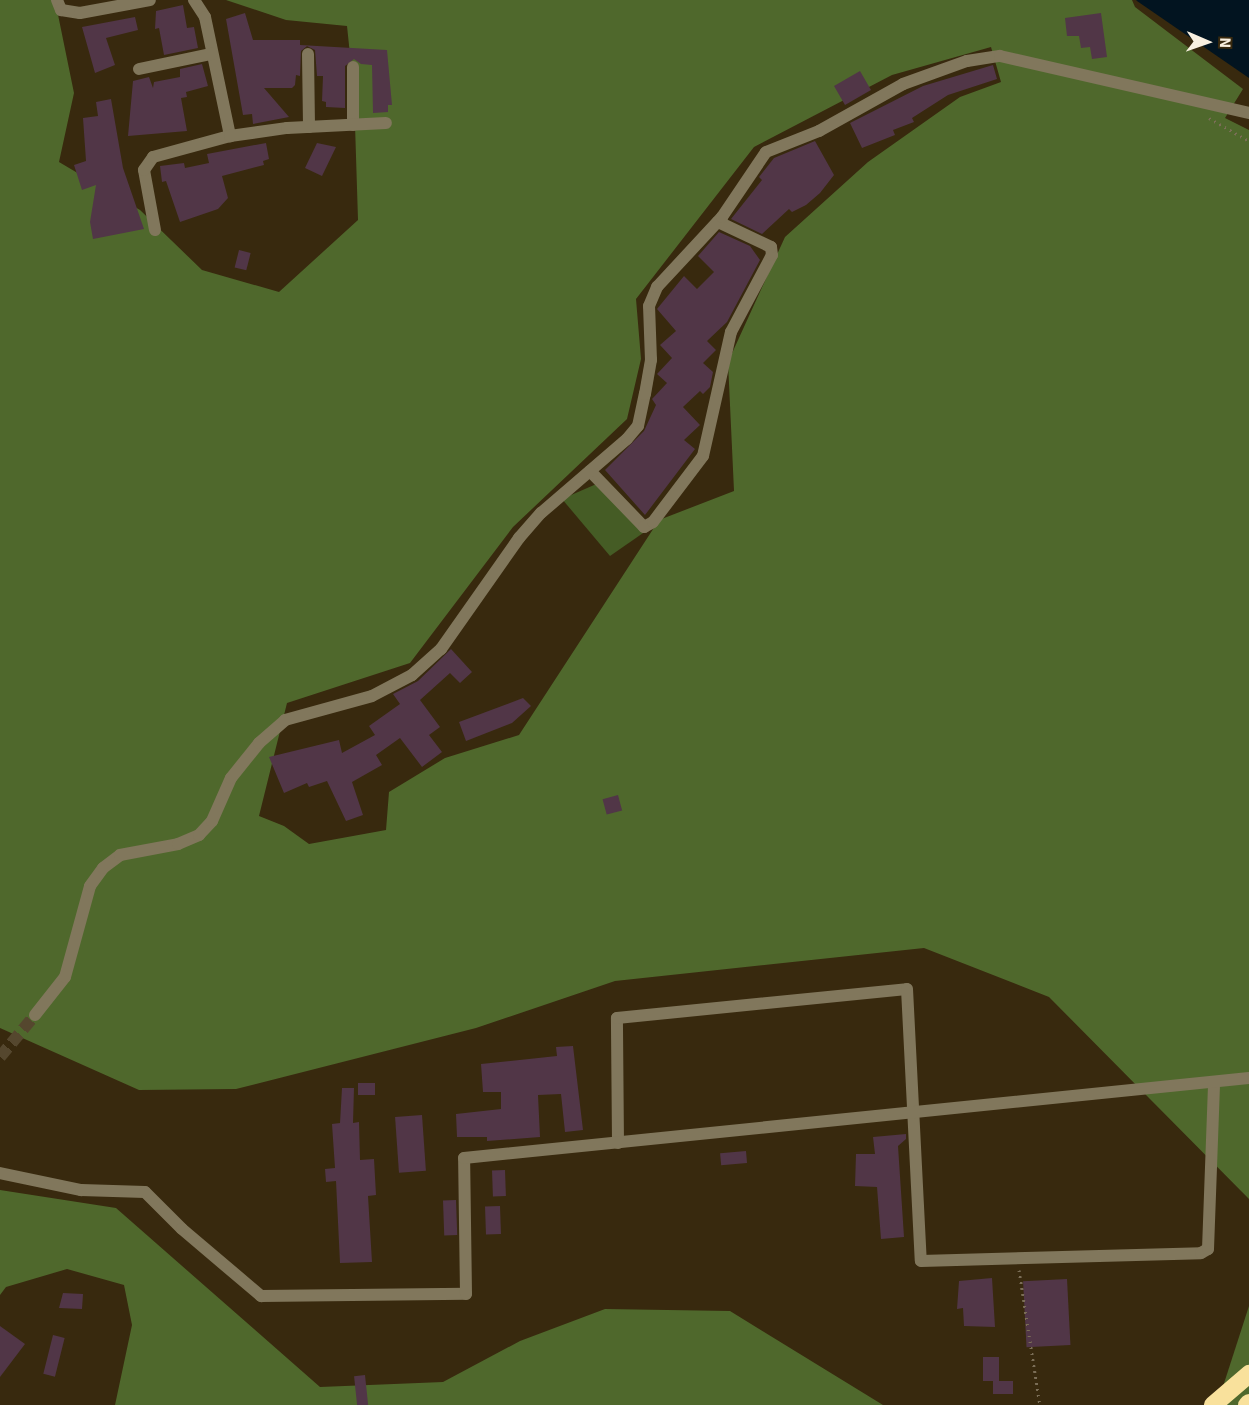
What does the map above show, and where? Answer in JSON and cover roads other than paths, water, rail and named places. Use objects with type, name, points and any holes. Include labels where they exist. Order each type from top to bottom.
[{"type":"highway","points":[[1213,1405],[1249,1374]]},
{"type":"street","points":[[57,0],[61,10],[80,13],[150,0]]},
{"type":"street","points":[[194,0],[205,17],[230,136]]},
{"type":"street","points":[[139,69],[211,54]]},
{"type":"street","points":[[308,54],[309,127]]},
{"type":"street","points":[[35,1015],[65,977],[90,886],[103,868],[120,855],[178,844],[198,835],[212,821],[231,778],[258,743],[285,720],[372,696],[412,675],[441,649],[519,538],[638,426],[651,360],[649,306],[657,287],[718,222],[766,152],[819,131],[903,84],[967,61],[1000,56],[1246,107]]},
{"type":"street","points":[[352,68],[353,125]]},
{"type":"street","points":[[155,230],[144,170],[153,157],[230,136],[309,127],[386,123]]},
{"type":"street","points":[[590,471],[644,527],[653,522],[703,456],[730,332],[772,255],[771,247],[718,222]]},
{"type":"street","points":[[618,1143],[617,1018],[907,989],[921,1261],[1201,1253],[1208,1249],[1214,1082]]},
{"type":"street","points":[[0,1173],[81,1190],[145,1192],[182,1229],[261,1296],[466,1294],[464,1158],[1249,1078]]},
{"type":"water","points":[[1249,0],[1249,78],[1137,1]]},
{"type":"tunnel","points":[[0,1057],[35,1015]]}]
